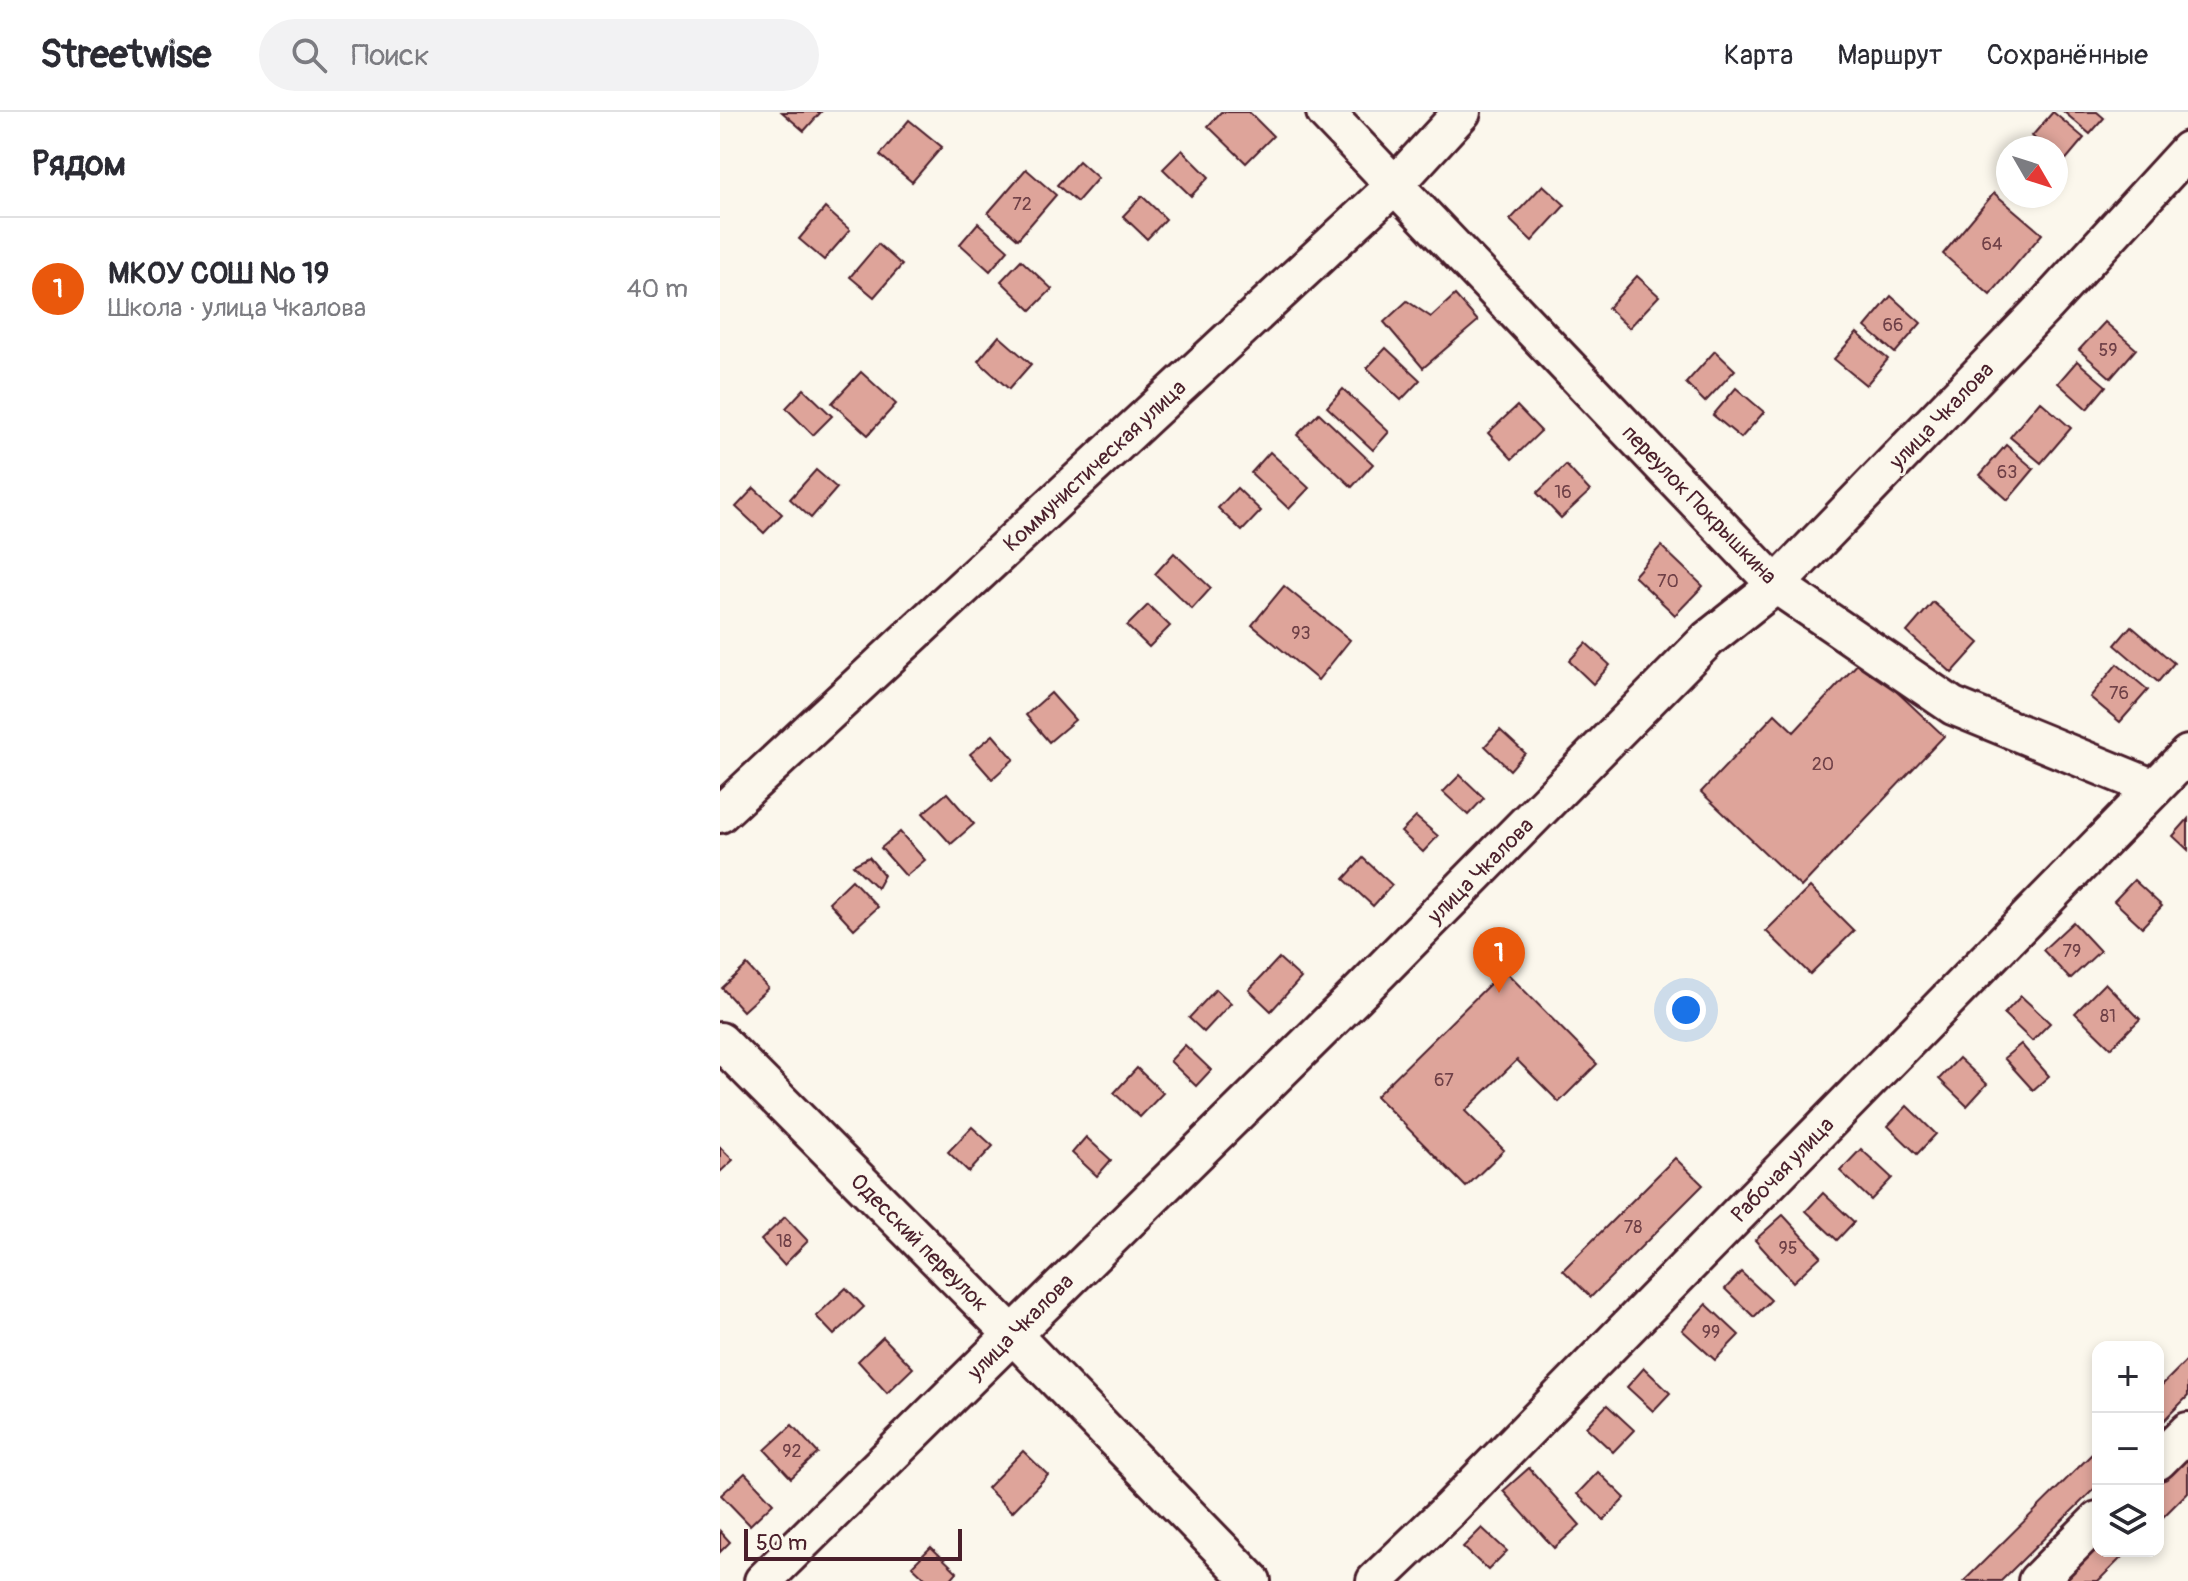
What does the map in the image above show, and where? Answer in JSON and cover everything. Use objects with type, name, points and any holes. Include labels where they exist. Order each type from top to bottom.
[{"type":"street","name":"переулок Покрышкина","points":[[1325,112],[1776,585],[1953,706],[2176,772]]},
{"type":"street","name":"Коммунистическая улица","points":[[720,814],[1394,186],[1462,112]]},
{"type":"street","name":"улица Чкалова","points":[[763,1581],[1345,1007],[1708,639],[1776,585],[2046,305],[2188,150]]},
{"type":"street","name":"Рабочая улица","points":[[1375,1581],[1449,1510],[2176,772]]},
{"type":"street","name":"Одесский переулок","points":[[720,1041],[1252,1581]]},
{"type":"street","points":[[2164,1455],[2188,1431]]},
{"type":"street","points":[[2037,1581],[2092,1526]]},
{"type":"building","points":[[782,112],[821,112],[804,131]]},
{"type":"building","points":[[1221,112],[1249,112],[1273,136],[1246,163],[1208,126]]},
{"type":"building","points":[[2053,112],[2084,138],[2068,157],[2068,136],[2032,136]]},
{"type":"building","points":[[2064,112],[2097,112],[2104,118],[2090,134]]},
{"type":"building","points":[[909,120],[942,147],[912,182],[880,155]]},
{"type":"building","points":[[1182,150],[1209,177],[1191,196],[1163,169]]},
{"type":"building","points":[[1079,161],[1098,178],[1077,202],[1057,185]]},
{"type":"building","points":[[1026,169],[1056,195],[1018,239],[988,213]]},
{"type":"building","points":[[1543,185],[1565,205],[1532,241],[1510,220]]},
{"type":"building","points":[[1994,193],[1996,208],[2012,208],[2042,234],[1990,295],[1943,254]]},
{"type":"building","points":[[1142,196],[1166,219],[1147,239],[1123,216]]},
{"type":"building","points":[[825,208],[850,230],[824,260],[799,239]]},
{"type":"building","points":[[978,223],[1008,250],[990,271],[960,244]]},
{"type":"building","points":[[878,244],[902,265],[874,297],[850,277]]},
{"type":"building","points":[[1021,260],[1052,289],[1031,310],[1001,281]]},
{"type":"building","points":[[1637,276],[1659,296],[1629,328],[1608,308]]},
{"type":"building","points":[[1455,295],[1478,321],[1423,368],[1384,322],[1407,301],[1431,317]]},
{"type":"building","points":[[1891,296],[1921,323],[1895,353],[1865,327]]},
{"type":"building","points":[[2105,322],[2136,349],[2111,378],[2079,350]]},
{"type":"building","points":[[1857,333],[1888,359],[1866,385],[1834,359]]},
{"type":"building","points":[[999,336],[1031,364],[1009,389],[978,361]]},
{"type":"building","points":[[1386,348],[1420,380],[1401,400],[1367,368]]},
{"type":"building","points":[[1715,351],[1735,370],[1705,402],[1686,383]]},
{"type":"building","points":[[2077,361],[2106,386],[2087,409],[2058,383]]},
{"type":"building","points":[[861,372],[896,404],[868,435],[832,403]]},
{"type":"building","points":[[1736,388],[1764,412],[1741,438],[1713,415]]},
{"type":"building","points":[[804,389],[832,416],[813,435],[786,408]]},
{"type":"building","points":[[1343,389],[1389,432],[1373,450],[1327,407]]},
{"type":"building","points":[[2040,401],[2071,428],[2041,463],[2010,437]]},
{"type":"building","points":[[1517,406],[1541,431],[1512,459],[1488,433]]},
{"type":"building","points":[[1319,413],[1373,464],[1352,487],[1297,435]]},
{"type":"building","points":[[2006,445],[2034,469],[2008,500],[1980,475]]},
{"type":"building","points":[[1270,452],[1309,488],[1289,509],[1251,473]]},
{"type":"building","points":[[1566,465],[1590,491],[1561,518],[1537,493]]},
{"type":"building","points":[[816,470],[837,488],[811,518],[790,499]]},
{"type":"building","points":[[754,488],[782,514],[764,533],[736,507]]},
{"type":"building","points":[[1237,488],[1261,511],[1242,531],[1218,508]]},
{"type":"building","points":[[1661,546],[1703,586],[1675,615],[1634,576]]},
{"type":"building","points":[[1174,553],[1211,588],[1192,609],[1155,574]]},
{"type":"building","points":[[1284,586],[1350,640],[1318,680],[1252,625]]},
{"type":"building","points":[[1933,602],[1979,643],[1952,673],[1907,632]]},
{"type":"building","points":[[1148,605],[1170,626],[1149,647],[1127,626]]},
{"type":"building","points":[[2131,626],[2174,663],[2158,682],[2115,645]]},
{"type":"building","points":[[1586,643],[1610,665],[1593,684],[1569,661]]},
{"type":"building","points":[[1862,659],[1944,736],[1801,887],[1701,792],[1775,714],[1794,732]]},
{"type":"building","points":[[2117,664],[2148,690],[2120,722],[2090,697]]},
{"type":"building","points":[[1051,693],[1075,720],[1049,742],[1026,715]]},
{"type":"building","points":[[1500,730],[1525,753],[1510,770],[1485,746]]},
{"type":"building","points":[[993,735],[1014,759],[992,779],[970,754]]},
{"type":"building","points":[[1460,775],[1484,798],[1468,815],[1443,792]]},
{"type":"building","points":[[947,793],[974,824],[951,844],[923,813]]},
{"type":"building","points":[[1416,817],[1438,836],[1423,852],[1401,832]]},
{"type":"building","points":[[2188,819],[2188,850],[2173,836]]},
{"type":"building","points":[[900,832],[925,860],[906,876],[881,848]]},
{"type":"building","points":[[869,857],[884,875],[877,888],[853,865]]},
{"type":"building","points":[[1363,858],[1392,885],[1373,906],[1344,879]]},
{"type":"building","points":[[852,880],[878,907],[854,929],[829,902]]},
{"type":"building","points":[[2134,880],[2162,906],[2142,927],[2114,901]]},
{"type":"building","points":[[1810,887],[1854,931],[1810,974],[1766,931]]},
{"type":"building","points":[[2073,922],[2100,951],[2070,979],[2043,950]]},
{"type":"building","points":[[1279,958],[1301,978],[1271,1011],[1249,990]]},
{"type":"building","points":[[747,965],[768,988],[743,1011],[722,988]]},
{"type":"building","points":[[1504,970],[1597,1064],[1559,1102],[1517,1060],[1465,1111],[1504,1150],[1466,1187],[1376,1096]]},
{"type":"building","points":[[2105,983],[2140,1019],[2111,1048],[2075,1013]]},
{"type":"building","points":[[1216,989],[1231,1003],[1204,1032],[1189,1018]]},
{"type":"building","points":[[2021,996],[2050,1023],[2032,1041],[2004,1014]]},
{"type":"building","points":[[2021,1044],[2049,1076],[2033,1090],[2004,1058]]},
{"type":"building","points":[[1185,1045],[1211,1070],[1196,1086],[1170,1061]]},
{"type":"building","points":[[1959,1058],[1987,1084],[1967,1106],[1939,1079]]},
{"type":"building","points":[[1137,1068],[1163,1093],[1140,1117],[1114,1093]]},
{"type":"building","points":[[1907,1106],[1936,1134],[1917,1154],[1888,1126]]},
{"type":"building","points":[[972,1127],[993,1146],[969,1172],[948,1152]]},
{"type":"building","points":[[1086,1137],[1111,1160],[1097,1176],[1072,1153]]},
{"type":"building","points":[[720,1147],[733,1160],[720,1172]]},
{"type":"building","points":[[1861,1149],[1892,1178],[1871,1200],[1840,1171]]},
{"type":"building","points":[[1675,1158],[1703,1185],[1591,1297],[1563,1270]]},
{"type":"building","points":[[1823,1193],[1854,1222],[1837,1240],[1806,1211]]},
{"type":"building","points":[[1783,1215],[1821,1256],[1793,1282],[1755,1240]]},
{"type":"building","points":[[785,1217],[808,1241],[784,1265],[761,1240]]},
{"type":"building","points":[[1741,1272],[1771,1300],[1754,1317],[1725,1289]]},
{"type":"building","points":[[846,1288],[864,1307],[834,1335],[816,1316]]},
{"type":"building","points":[[1706,1304],[1739,1335],[1715,1360],[1682,1330]]},
{"type":"building","points":[[883,1337],[913,1368],[887,1393],[858,1361]]},
{"type":"building","points":[[2188,1359],[2188,1396],[2164,1420],[2164,1413],[2164,1383]]},
{"type":"building","points":[[1644,1368],[1670,1393],[1653,1411],[1627,1387]]},
{"type":"building","points":[[1607,1405],[1634,1430],[1613,1452],[1586,1427]]},
{"type":"building","points":[[792,1425],[818,1453],[791,1478],[765,1450]]},
{"type":"building","points":[[1023,1451],[1048,1475],[1012,1512],[987,1488]]},
{"type":"building","points":[[2092,1454],[2092,1491],[2001,1581],[1964,1581]]},
{"type":"building","points":[[2188,1454],[2188,1492],[2164,1516],[2164,1485],[2164,1478]]},
{"type":"building","points":[[1529,1468],[1580,1525],[1554,1548],[1503,1491]]},
{"type":"building","points":[[1598,1472],[1625,1498],[1604,1520],[1577,1494]]},
{"type":"building","points":[[745,1473],[773,1503],[750,1525],[721,1495]]},
{"type":"building","points":[[1482,1528],[1507,1551],[1488,1570],[1463,1547]]},
{"type":"building","points":[[720,1531],[730,1542],[720,1552]]},
{"type":"building","points":[[931,1547],[957,1572],[949,1581],[928,1581],[912,1566]]},
{"type":"building","points":[[2092,1549],[2092,1557],[2122,1557],[2098,1581],[2059,1581]]},
{"type":"place","name":"МКОУ СОШ № 19","points":[[1499,993]]}]
